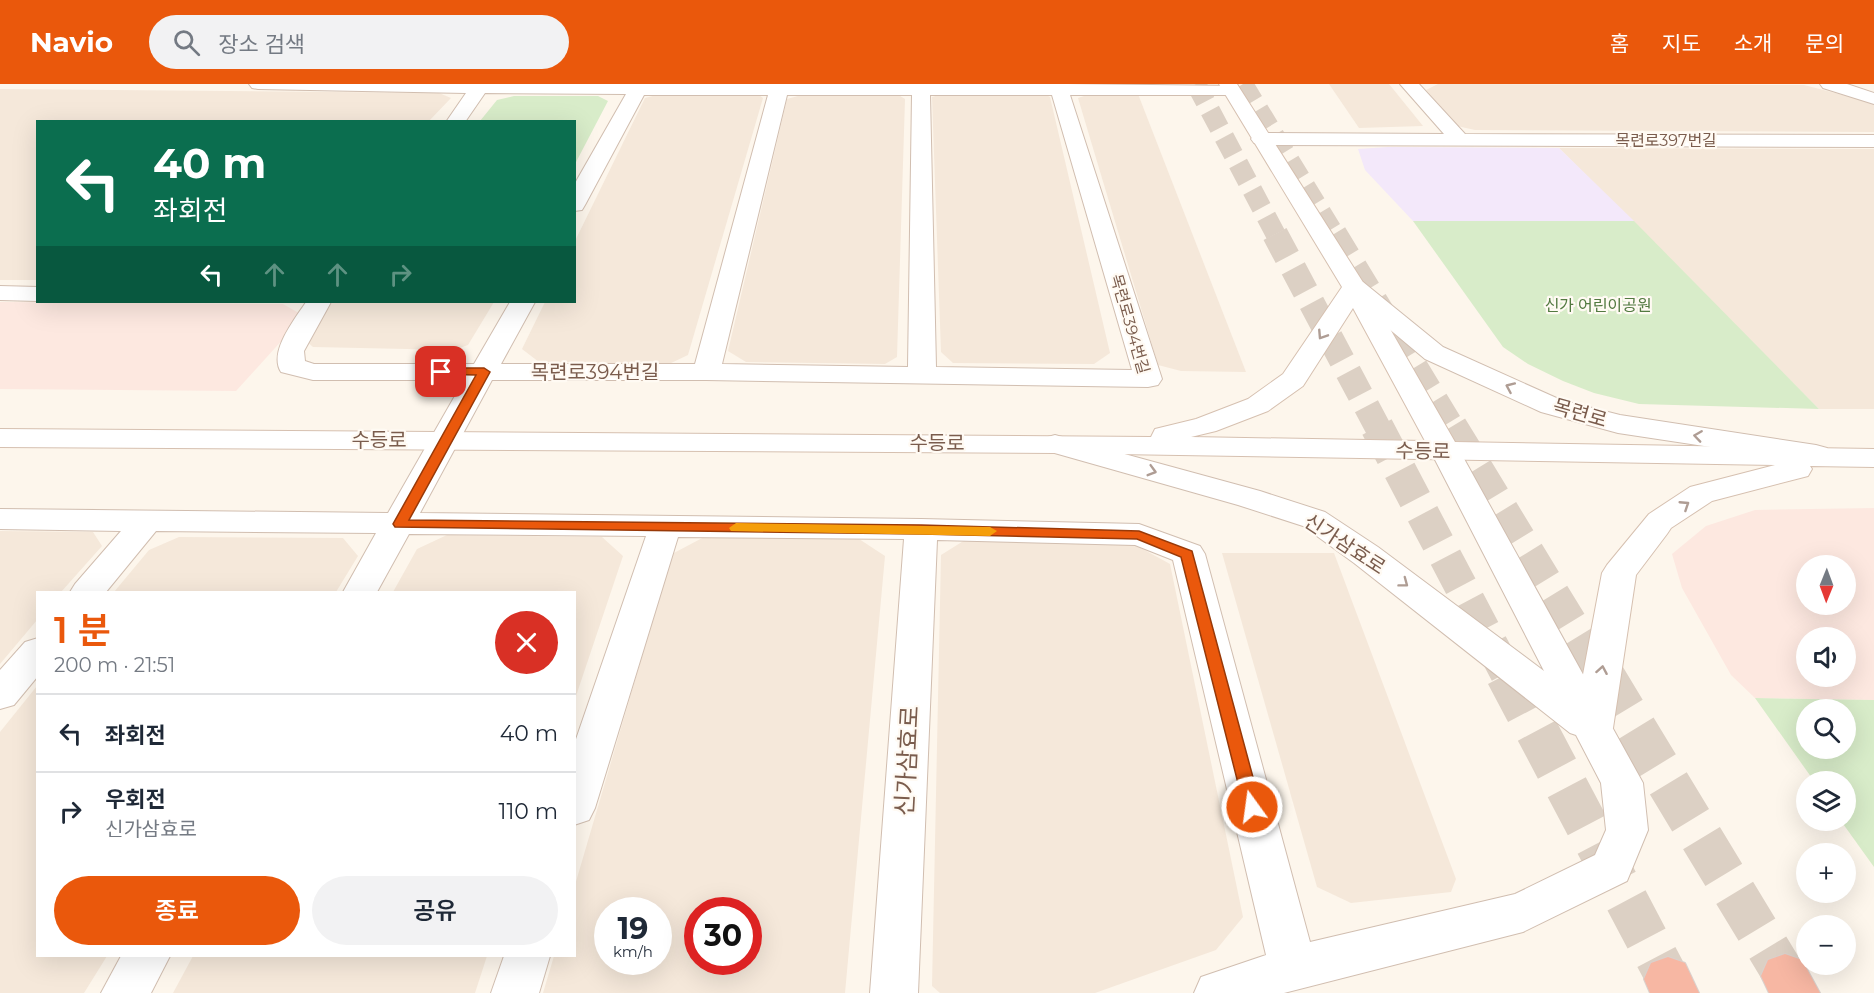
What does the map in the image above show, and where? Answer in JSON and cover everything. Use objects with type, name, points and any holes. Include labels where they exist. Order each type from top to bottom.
[{"type":"street","points":[[258,84],[638,89],[1230,87]]},
{"type":"street","points":[[1409,84],[1458,138]]},
{"type":"street","points":[[1829,84],[1874,99]]},
{"type":"street","points":[[456,120],[481,86]]},
{"type":"street","points":[[921,87],[922,376]]},
{"type":"street","name":"목련로394번길","points":[[317,303],[291,351],[291,366],[313,372],[706,372],[1148,379],[1059,87]]},
{"type":"street","name":"목련로","points":[[1230,87],[1354,286],[1446,452]]},
{"type":"street","points":[[576,201],[638,89]]},
{"type":"street","points":[[706,372],[779,89]]},
{"type":"street","name":"목련로397번길","points":[[1261,138],[1874,141]]},
{"type":"street","points":[[1055,444],[1171,434],[1206,425],[1258,405],[1293,380],[1354,286]]},
{"type":"street","name":"목련로","points":[[1354,286],[1434,352],[1551,406],[1618,424],[1839,457]]},
{"type":"street","points":[[0,294],[36,294]]},
{"type":"street","points":[[361,591],[521,303]]},
{"type":"street","name":"수등로","points":[[0,438],[1055,444],[1874,458]]},
{"type":"street","name":"신가삼효로","points":[[1055,444],[1249,498],[1314,519],[1366,555],[1593,728]]},
{"type":"street","name":"신가삼효로","points":[[1218,993],[1293,968],[1523,912],[1611,868],[1627,830],[1622,783],[1446,452]]},
{"type":"street","points":[[1593,728],[1619,573],[1660,521],[1701,494],[1839,457]]},
{"type":"street","points":[[0,519],[921,530],[1139,535],[1188,554],[1293,968]]},
{"type":"street","points":[[88,591],[148,520]]},
{"type":"street","points":[[576,802],[665,527]]},
{"type":"street","name":"신가삼효로","points":[[894,993],[921,530]]},
{"type":"street","points":[[0,695],[36,653]]},
{"type":"street","points":[[124,993],[146,957]]},
{"type":"street","points":[[515,993],[527,957]]},
{"type":"shaded area","points":[[1329,84],[1389,84],[1423,126],[1359,128]]},
{"type":"shaded area","points":[[1438,84],[1804,85],[1874,103],[1874,132],[1475,130],[1457,126],[1426,90]]},
{"type":"shaded area","points":[[0,89],[439,93],[451,98],[430,120],[36,120],[36,280],[0,280]]},
{"type":"shaded area","points":[[949,92],[1041,92],[1050,97],[1110,353],[1094,364],[953,363],[941,352],[932,97]]},
{"type":"shaded area","points":[[664,93],[756,93],[763,98],[688,355],[669,364],[539,362],[522,349],[545,303],[576,303],[576,239],[645,98]]},
{"type":"shaded area","points":[[805,94],[897,94],[905,99],[897,357],[885,364],[746,362],[728,351],[787,99]]},
{"type":"shaded area","points":[[1090,94],[1138,94],[1246,372],[1181,371],[1158,365],[1078,98]]},
{"type":"shaded area","points":[[1388,147],[1559,148],[1634,221],[1413,221],[1365,170],[1358,149]]},
{"type":"shaded area","points":[[1559,148],[1874,149],[1874,409],[1819,409]]},
{"type":"shaded area","points":[[0,302],[283,304],[304,316],[236,391],[0,389]]},
{"type":"shaded area","points":[[332,303],[493,303],[468,345],[454,350],[313,347],[303,338]]},
{"type":"shaded area","points":[[1874,508],[1874,700],[1755,698],[1731,675],[1682,588],[1672,554],[1706,526],[1755,510]]},
{"type":"shaded area","points":[[0,531],[93,532],[102,546],[62,591],[36,591],[36,621],[0,664]]},
{"type":"shaded area","points":[[447,535],[602,537],[623,556],[576,696],[576,591],[394,591],[417,549]]},
{"type":"shaded area","points":[[706,536],[856,537],[885,556],[845,993],[543,993],[554,957],[576,957],[576,882],[672,554]]},
{"type":"shaded area","points":[[179,537],[343,538],[358,556],[337,591],[115,591],[149,550]]},
{"type":"shaded area","points":[[965,540],[1130,542],[1170,564],[1243,917],[1216,950],[1095,993],[940,993],[932,986],[941,555]]},
{"type":"shaded area","points":[[1222,553],[1334,553],[1456,879],[1451,892],[1351,903],[1317,887]]},
{"type":"shaded area","points":[[36,687],[36,957],[106,957],[84,993],[0,993],[0,732]]},
{"type":"shaded area","points":[[192,957],[487,957],[475,993],[173,993]]},
{"type":"green space","points":[[514,96],[598,96],[608,101],[576,162],[576,120],[481,120],[497,100]]},
{"type":"green space","name":"신가 어린이공원","points":[[1413,221],[1634,221],[1819,409],[1639,404],[1594,393],[1563,381],[1528,364],[1503,347]]},
{"type":"green space","points":[[1755,698],[1814,699],[1796,699],[1796,756]]},
{"type":"green space","points":[[1856,700],[1874,700],[1874,867],[1848,831],[1856,831],[1856,771],[1807,771],[1798,759],[1856,759]]},
{"type":"tunnel","points":[[1196,84],[1276,235]]},
{"type":"tunnel","points":[[1243,84],[1335,235]]},
{"type":"tunnel","points":[[1275,234],[1378,428]]},
{"type":"tunnel","points":[[1334,234],[1452,428]]},
{"type":"tunnel","points":[[1377,427],[1508,676]]},
{"type":"tunnel","points":[[1451,427],[1603,676]]},
{"type":"tunnel","points":[[1507,674],[1668,979]]},
{"type":"tunnel","points":[[1602,674],[1785,976]]},
{"type":"slow traffic","points":[[736,528],[990,531]]},
{"type":"route","points":[[441,372],[484,372],[400,524],[1139,535],[1188,554],[1252,807]]}]
